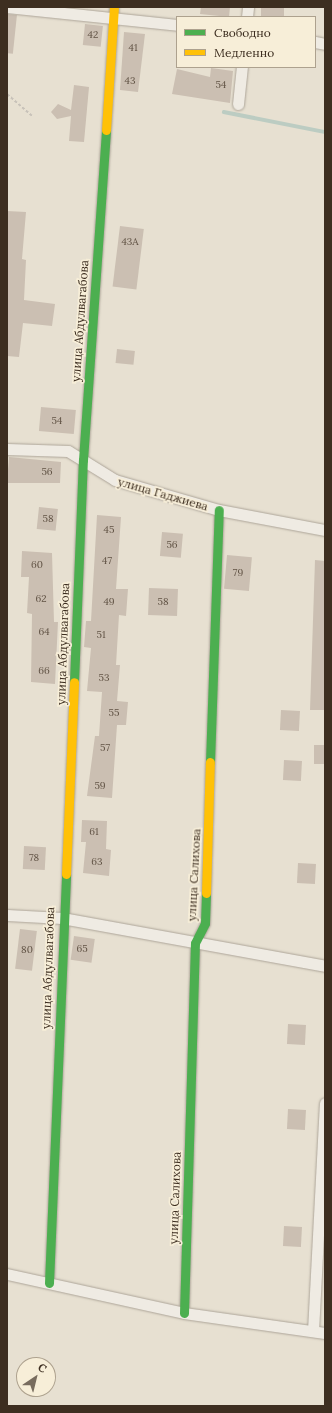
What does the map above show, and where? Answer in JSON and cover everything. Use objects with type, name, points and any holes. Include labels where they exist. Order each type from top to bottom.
[{"type":"street","points":[[7,7],[114,12],[176,25]]},
{"type":"street","name":"улица Абдулвагабова","points":[[49,1284],[62,918],[83,460],[114,12]]},
{"type":"street","points":[[238,104],[242,68]]},
{"type":"street","name":"улица Гаджиева","points":[[7,449],[68,451],[115,480],[219,510],[325,530]]},
{"type":"street","name":"улица Салихова","points":[[184,1312],[195,942],[205,924],[219,510]]},
{"type":"street","points":[[7,915],[62,918],[325,966]]},
{"type":"street","points":[[313,1331],[325,1103]]},
{"type":"street","points":[[7,1274],[184,1312],[325,1333]]},
{"type":"path","points":[[7,94],[32,116]]},
{"type":"building","points":[[201,7],[230,7],[229,16],[200,14]]},
{"type":"building","points":[[261,7],[284,7],[284,16],[261,16]]},
{"type":"building","points":[[7,14],[17,15],[13,54],[7,53]]},
{"type":"building","points":[[85,24],[103,26],[101,47],[83,45]]},
{"type":"building","points":[[124,32],[145,34],[138,92],[120,90]]},
{"type":"building","points":[[211,68],[233,71],[230,103],[172,94],[177,69],[210,77]]},
{"type":"building","points":[[74,85],[89,87],[84,142],[69,141],[71,116],[57,119],[51,112],[58,104],[71,110]]},
{"type":"building","points":[[7,211],[26,212],[22,259],[26,260],[24,300],[55,304],[52,326],[23,323],[19,357],[7,356]]},
{"type":"building","points":[[120,226],[144,229],[136,289],[113,287]]},
{"type":"building","points":[[117,349],[135,351],[133,365],[116,363]]},
{"type":"building","points":[[41,407],[76,410],[74,434],[39,431]]},
{"type":"building","points":[[9,457],[61,462],[60,483],[7,483]]},
{"type":"building","points":[[39,507],[58,509],[56,531],[37,529]]},
{"type":"building","points":[[97,515],[121,517],[116,589],[128,589],[126,616],[119,615],[116,665],[120,665],[117,701],[128,702],[126,725],[117,725],[112,798],[87,796],[95,736],[99,736],[102,692],[87,691],[91,648],[84,647],[86,621],[91,621]]},
{"type":"building","points":[[162,532],[183,534],[181,558],[160,556]]},
{"type":"building","points":[[22,551],[52,553],[54,622],[58,622],[55,684],[31,682],[32,614],[27,613],[29,577],[21,577]]},
{"type":"building","points":[[227,555],[252,557],[249,591],[224,589]]},
{"type":"building","points":[[315,560],[325,561],[325,710],[310,710]]},
{"type":"building","points":[[149,588],[178,589],[177,616],[148,615]]},
{"type":"building","points":[[281,710],[300,711],[299,731],[280,730]]},
{"type":"building","points":[[314,745],[325,745],[325,764],[314,764]]},
{"type":"building","points":[[284,760],[302,761],[301,781],[283,780]]},
{"type":"building","points":[[82,820],[107,821],[106,849],[111,850],[109,876],[83,873],[86,842],[81,842]]},
{"type":"building","points":[[24,846],[46,847],[45,870],[23,869]]},
{"type":"building","points":[[298,863],[316,864],[315,884],[297,883]]},
{"type":"building","points":[[20,929],[37,931],[32,971],[15,969]]},
{"type":"building","points":[[74,936],[95,939],[91,963],[71,960]]},
{"type":"building","points":[[288,1024],[306,1025],[305,1045],[287,1044]]},
{"type":"building","points":[[288,1109],[306,1110],[305,1130],[287,1129]]},
{"type":"building","points":[[284,1226],[302,1227],[301,1247],[283,1246]]},
{"type":"waterway","points":[[224,112],[325,132]]},
{"type":"traffic: fast","points":[[74,682],[83,460],[106,130]]},
{"type":"traffic: fast","points":[[210,762],[219,510]]},
{"type":"traffic: fast","points":[[49,1283],[66,874]]},
{"type":"traffic: fast","points":[[184,1313],[195,943],[205,923],[206,893]]},
{"type":"traffic: slow","points":[[106,130],[114,7]]},
{"type":"traffic: slow","points":[[66,874],[74,682]]},
{"type":"traffic: slow","points":[[206,893],[210,762]]}]
